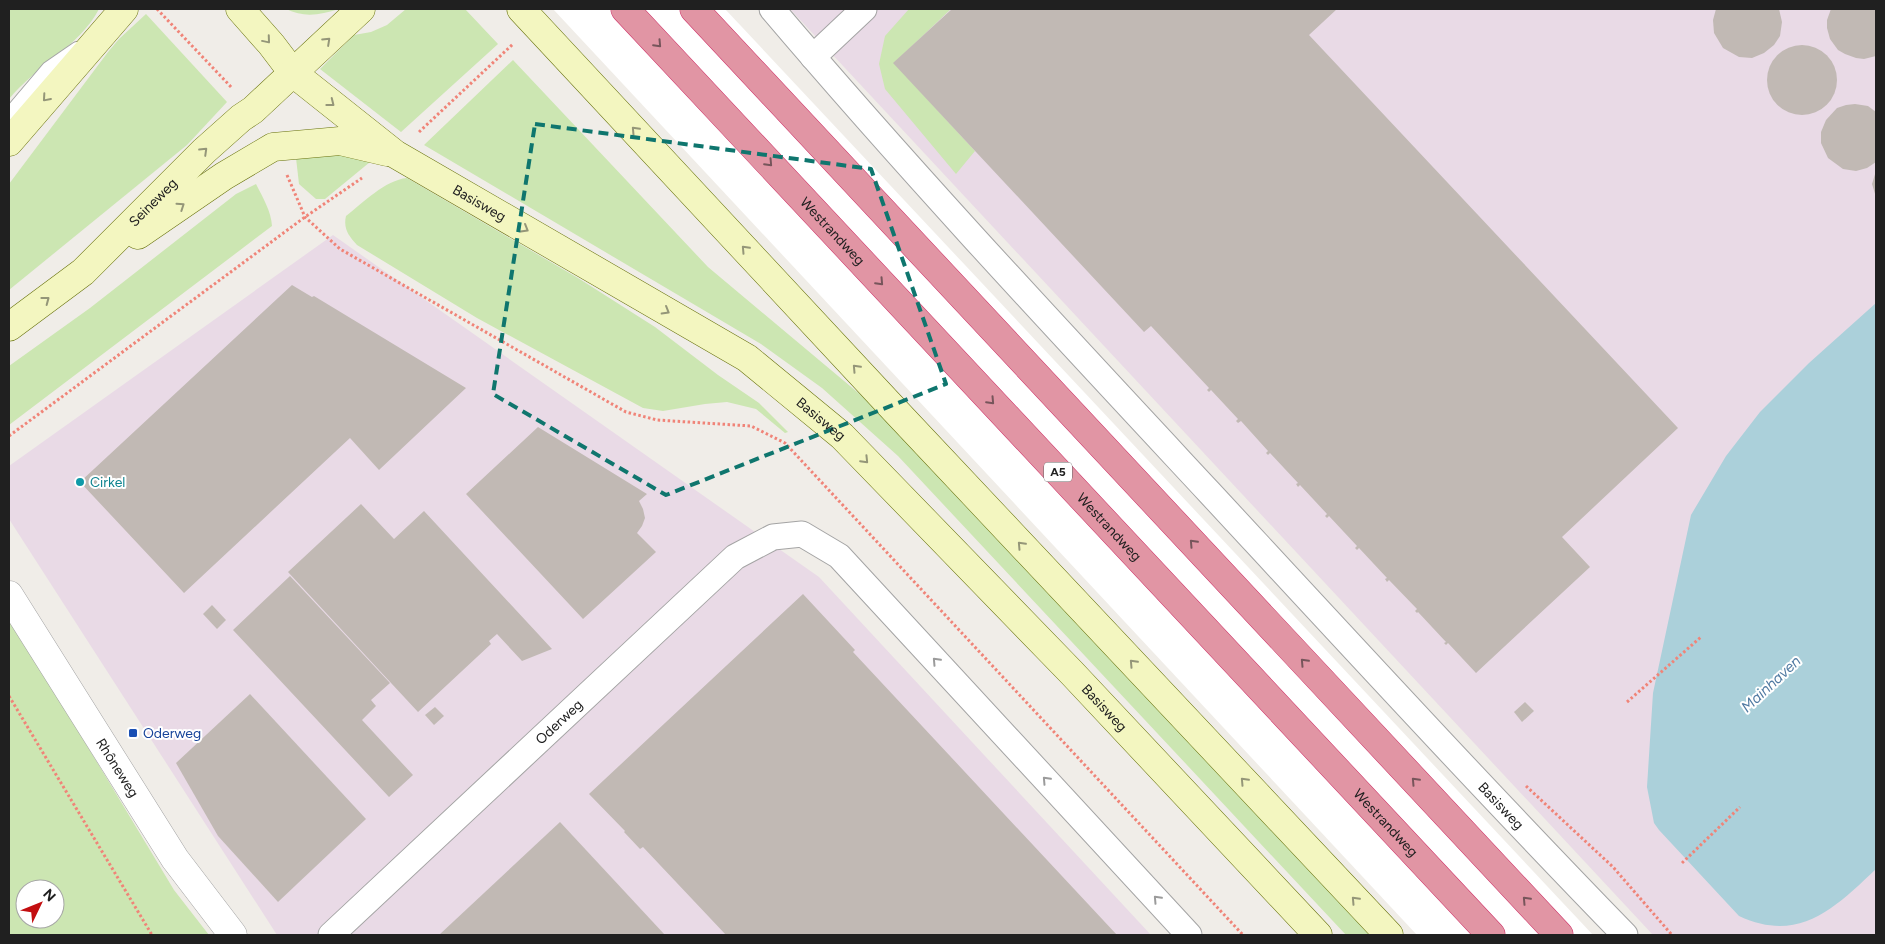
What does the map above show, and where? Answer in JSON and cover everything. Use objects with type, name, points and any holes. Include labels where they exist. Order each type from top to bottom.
[{"type":"highway","name":"Westrandweg","points":[[625,9],[1491,935]]},
{"type":"highway","points":[[694,9],[1559,935]]},
{"type":"main road","name":"Basisweg","points":[[240,9],[271,44],[292,73],[395,154],[747,358],[842,436],[1071,672],[1318,935]]},
{"type":"main road","name":"Seineweg","points":[[9,327],[83,272],[204,151],[252,110],[361,9]]},
{"type":"main road","points":[[528,16],[889,404],[1389,935]]},
{"type":"main road","points":[[9,142],[116,18]]},
{"type":"main road","points":[[83,272],[224,176],[273,148],[340,140],[395,154]]},
{"type":"street","name":"Basisweg","points":[[772,9],[1027,296],[1518,824],[1625,935]]},
{"type":"street","points":[[813,57],[864,9]]},
{"type":"street","name":"Oderweg","points":[[331,935],[735,557],[773,537],[802,534],[839,556],[1190,935]]},
{"type":"street","name":"Rhôneweg","points":[[9,595],[175,858],[233,935]]},
{"type":"lane","points":[[9,114],[48,68],[116,18]]},
{"type":"path","points":[[157,9],[252,110]]},
{"type":"path","points":[[9,436],[305,217],[395,154],[498,60],[528,16]]},
{"type":"path","points":[[1627,702],[1701,637]]},
{"type":"path","points":[[9,696],[152,935]]},
{"type":"path","points":[[1682,863],[1740,807]]},
{"type":"highlighted area","points":[[535,124],[871,169],[946,384],[666,495],[493,394]]},
{"type":"shaded area","points":[[790,9],[1876,9],[1876,935],[1653,935]]},
{"type":"shaded area","points":[[333,235],[819,577],[1151,935],[277,935],[9,519],[9,466]]},
{"type":"green space","points":[[9,9],[99,9],[69,45],[32,76],[9,99]]},
{"type":"green space","points":[[286,9],[339,9],[306,15]]},
{"type":"green space","points":[[406,9],[465,9],[498,44],[401,132],[320,69],[354,35],[371,32],[387,25]]},
{"type":"green space","points":[[909,9],[951,9],[894,63],[975,151],[956,174],[885,89],[879,64],[885,36]]},
{"type":"green space","points":[[146,14],[227,102],[187,145],[9,290],[9,184],[108,52]]},
{"type":"green space","points":[[513,60],[708,267],[893,422],[1375,935],[1346,935],[898,456],[822,388],[761,344],[424,145]]},
{"type":"green space","points":[[340,153],[370,162],[325,199],[316,199],[299,184],[296,158]]},
{"type":"green space","points":[[407,178],[578,278],[655,327],[718,375],[759,403],[788,432],[785,433],[756,409],[727,402],[663,411],[643,408],[477,318],[357,245],[346,229],[346,216],[383,187]]},
{"type":"green space","points":[[256,184],[264,199],[272,226],[9,425],[9,366],[90,308],[236,194]]},
{"type":"green space","points":[[9,616],[174,890],[209,935],[9,935]]},
{"type":"water","name":"Mainhaven","points":[[1876,303],[1876,869],[1846,897],[1815,918],[1798,924],[1780,926],[1760,924],[1739,916],[1654,823],[1647,787],[1653,693],[1691,515],[1726,456],[1760,412],[1809,363]]},
{"type":"pier","points":[[553,9],[725,9],[1593,935],[1417,935]]},
{"type":"building","points":[[952,9],[1337,9],[1309,35],[1678,428],[1562,537],[1590,567],[1476,673],[1448,643],[1446,645],[1444,643],[1446,642],[1415,611],[1417,609],[1389,580],[1387,582],[1385,579],[1387,578],[1359,548],[1357,550],[1355,548],[1357,546],[1329,516],[1327,518],[1325,516],[1327,514],[1300,485],[1298,487],[1296,484],[1298,483],[1270,453],[1268,455],[1266,453],[1268,451],[1241,421],[1238,423],[1236,421],[1238,419],[1211,390],[1209,392],[1207,390],[1209,388],[1151,326],[1144,332],[893,63]]},
{"type":"building","points":[[1716,9],[1779,9],[1782,22],[1780,36],[1774,45],[1764,53],[1752,58],[1739,57],[1723,48],[1714,33],[1713,20]]},
{"type":"building","points":[[1831,9],[1876,9],[1876,56],[1864,59],[1856,58],[1838,50],[1830,39],[1827,28],[1827,20]]},
{"type":"building","points":[[1802,45],[1815,48],[1827,55],[1834,67],[1837,80],[1834,93],[1827,105],[1815,112],[1802,115],[1789,112],[1777,105],[1770,93],[1767,80],[1770,67],[1777,55],[1789,48]]},
{"type":"building","points":[[1855,104],[1868,106],[1876,112],[1876,162],[1867,168],[1856,171],[1843,169],[1828,158],[1821,143],[1821,132],[1826,120],[1837,108]]},
{"type":"building","points":[[1876,171],[1876,197],[1872,184]]},
{"type":"building","points":[[292,285],[312,297],[314,296],[466,388],[379,470],[350,438],[184,593],[80,482]]},
{"type":"building","points":[[538,427],[647,494],[639,501],[645,518],[637,533],[656,552],[583,619],[466,494]]},
{"type":"building","points":[[361,504],[394,539],[424,511],[552,649],[522,661],[497,634],[489,641],[491,644],[418,712],[288,572]]},
{"type":"building","points":[[290,576],[390,683],[371,700],[376,706],[362,720],[413,775],[389,797],[233,630]]},
{"type":"building","points":[[803,594],[855,650],[853,652],[1117,935],[726,935],[643,847],[640,849],[589,794]]},
{"type":"building","points":[[212,605],[226,620],[217,629],[203,614]]},
{"type":"building","points":[[250,694],[366,819],[278,902],[218,836],[176,763]]},
{"type":"building","points":[[1525,702],[1534,711],[1522,722],[1514,712]]},
{"type":"building","points":[[435,707],[444,716],[434,725],[425,715]]},
{"type":"building","points":[[560,822],[665,935],[439,935]]},
{"type":"place","name":"Cirkel","points":[[80,482]]},
{"type":"place","name":"Oderweg","points":[[133,733]]}]
